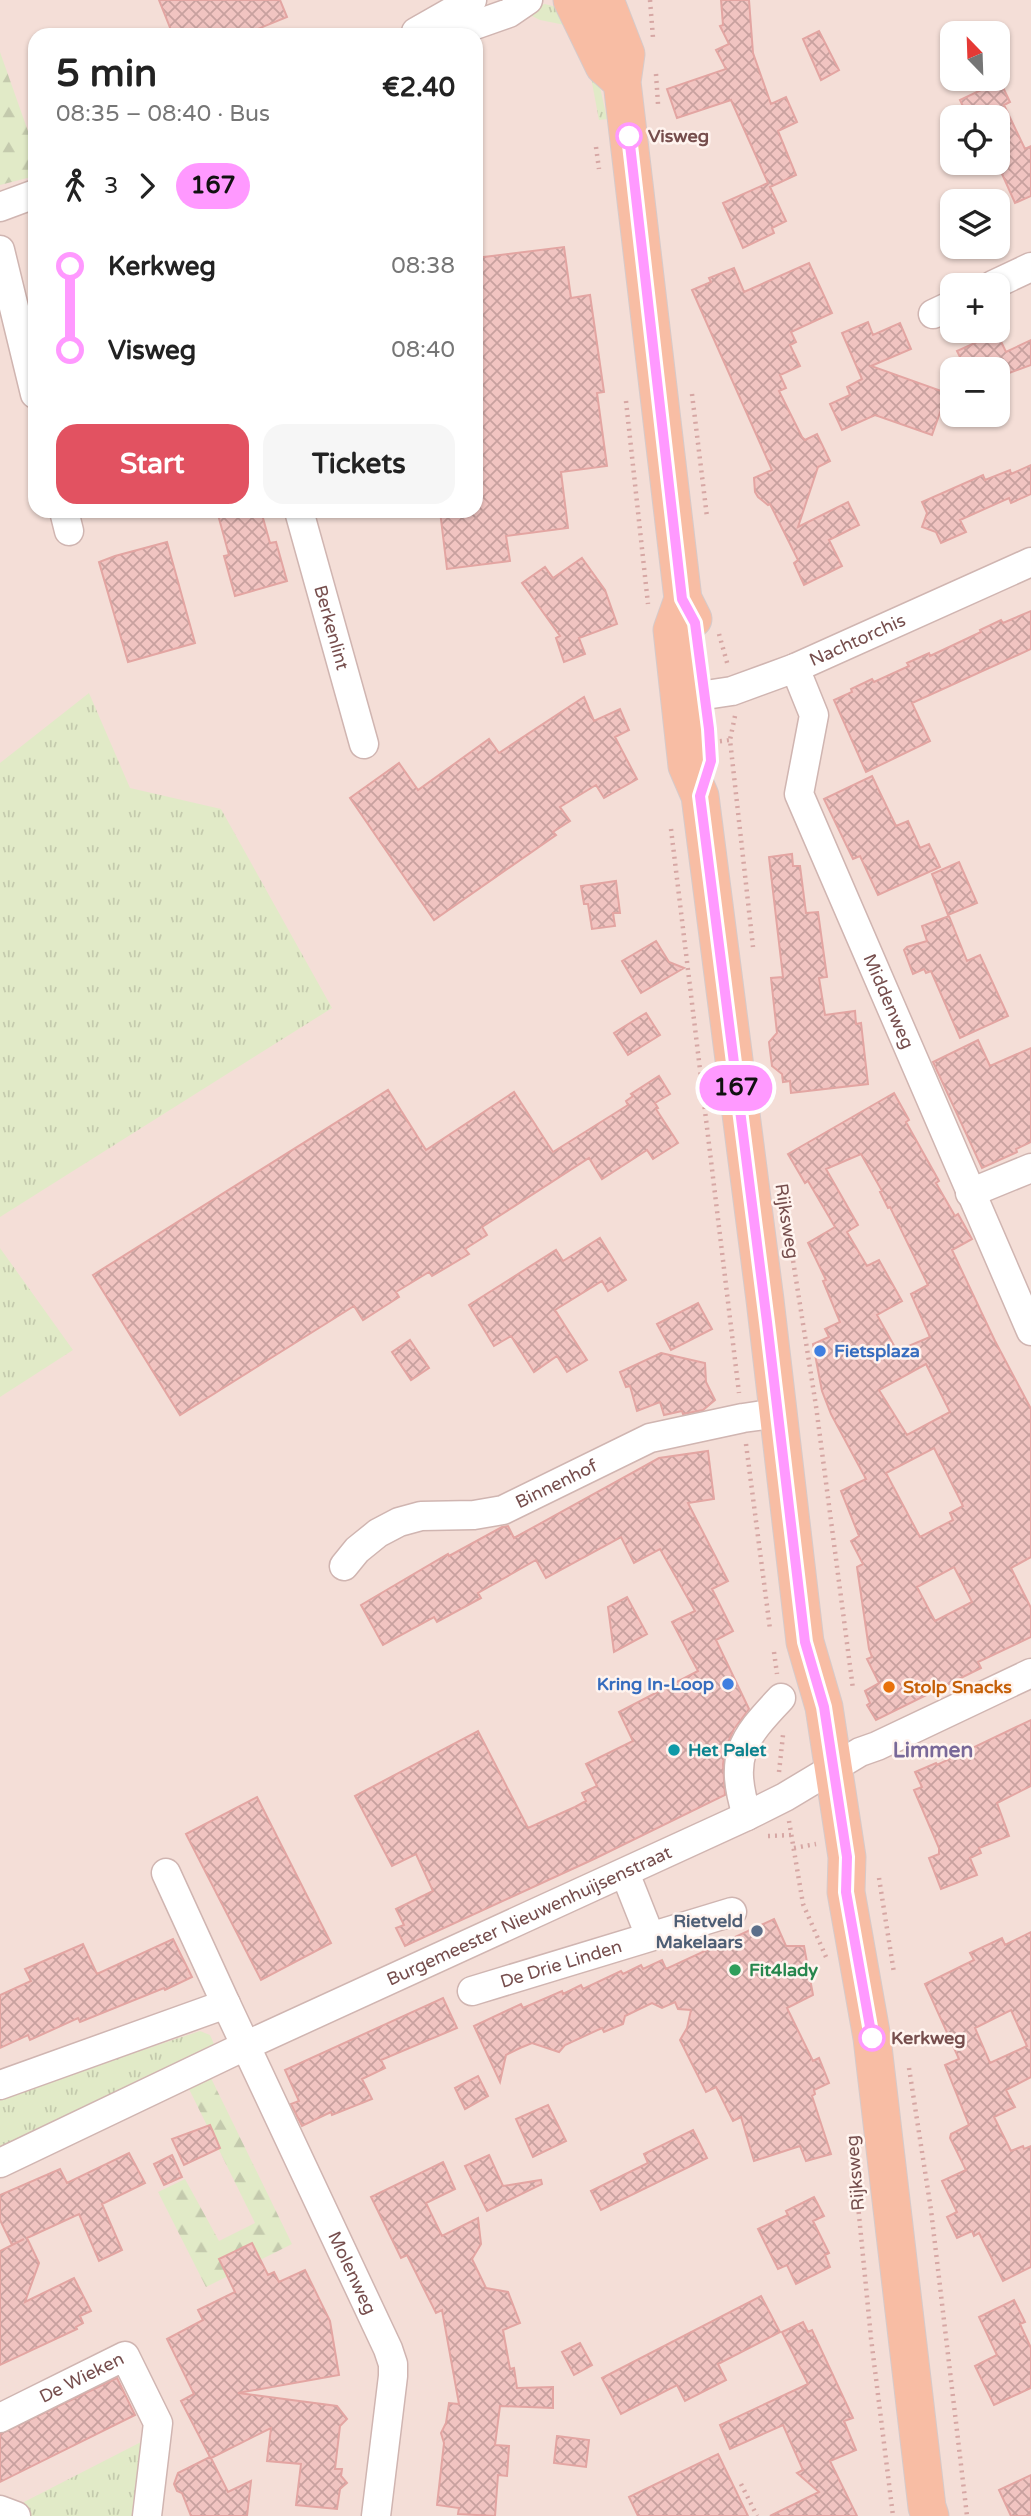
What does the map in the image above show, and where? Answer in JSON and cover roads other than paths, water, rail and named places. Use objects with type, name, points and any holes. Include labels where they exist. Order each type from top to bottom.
[{"type":"main road","points":[[572,0],[604,66],[622,82]]},
{"type":"main road","name":"Rijksweg","points":[[606,0],[626,54],[622,82],[666,437],[682,599],[672,630],[692,698],[687,766],[700,796],[805,1642],[824,1707],[810,1782],[847,1857],[846,1892],[872,2038],[918,2514]]},
{"type":"street","points":[[423,28],[472,0]]},
{"type":"street","points":[[467,28],[497,18],[528,0]]},
{"type":"street","points":[[0,207],[28,197]]},
{"type":"street","points":[[0,250],[28,365]]},
{"type":"street","points":[[1010,277],[1031,267]]},
{"type":"street","name":"Berkenlint","points":[[301,518],[364,744]]},
{"type":"street","name":"Nachtorchis","points":[[692,698],[732,691],[795,668],[1031,562]]},
{"type":"street","name":"Middenweg","points":[[795,668],[814,715],[799,794],[1031,1331]]},
{"type":"street","points":[[970,1193],[1031,1168]]},
{"type":"street","name":"Binnenhof","points":[[344,1566],[357,1550],[378,1533],[399,1522],[421,1516],[474,1516],[503,1510],[650,1438],[778,1413]]},
{"type":"street","points":[[810,1782],[860,1752],[1031,1673]]},
{"type":"street","points":[[747,1816],[740,1795],[739,1765],[743,1743],[753,1727],[781,1698]]},
{"type":"street","name":"Burgemeester Nieuwenhuijsenstraat","points":[[0,2163],[245,2046],[747,1816],[810,1782]]},
{"type":"street","points":[[166,1873],[245,2046]]},
{"type":"street","points":[[625,1873],[650,1937]]},
{"type":"street","name":"De Drie Linden","points":[[472,1991],[732,1912]]},
{"type":"street","points":[[0,2085],[226,2004]]},
{"type":"street","name":"Molenweg","points":[[245,2046],[380,2331],[393,2364],[376,2516]]},
{"type":"street","name":"De Wieken","points":[[0,2418],[125,2356],[158,2423],[147,2516]]},
{"type":"street","points":[[0,2510],[16,2516]]},
{"type":"place","name":"Visweg","points":[[629,136]]},
{"type":"place","name":"Fietsplaza","points":[[820,1351]]},
{"type":"place","name":"Kring In-Loop","points":[[728,1684]]},
{"type":"place","name":"Stolp Snacks","points":[[889,1687]]},
{"type":"place","name":"Het Palet","points":[[674,1750]]},
{"type":"place","name":"Rietveld Makelaars","points":[[757,1931]]},
{"type":"place","name":"Fit4lady","points":[[735,1970]]},
{"type":"place","name":"Kerkweg","points":[[872,2038]]},
{"type":"district","name":"Limmen","points":[[933,1750]]}]
